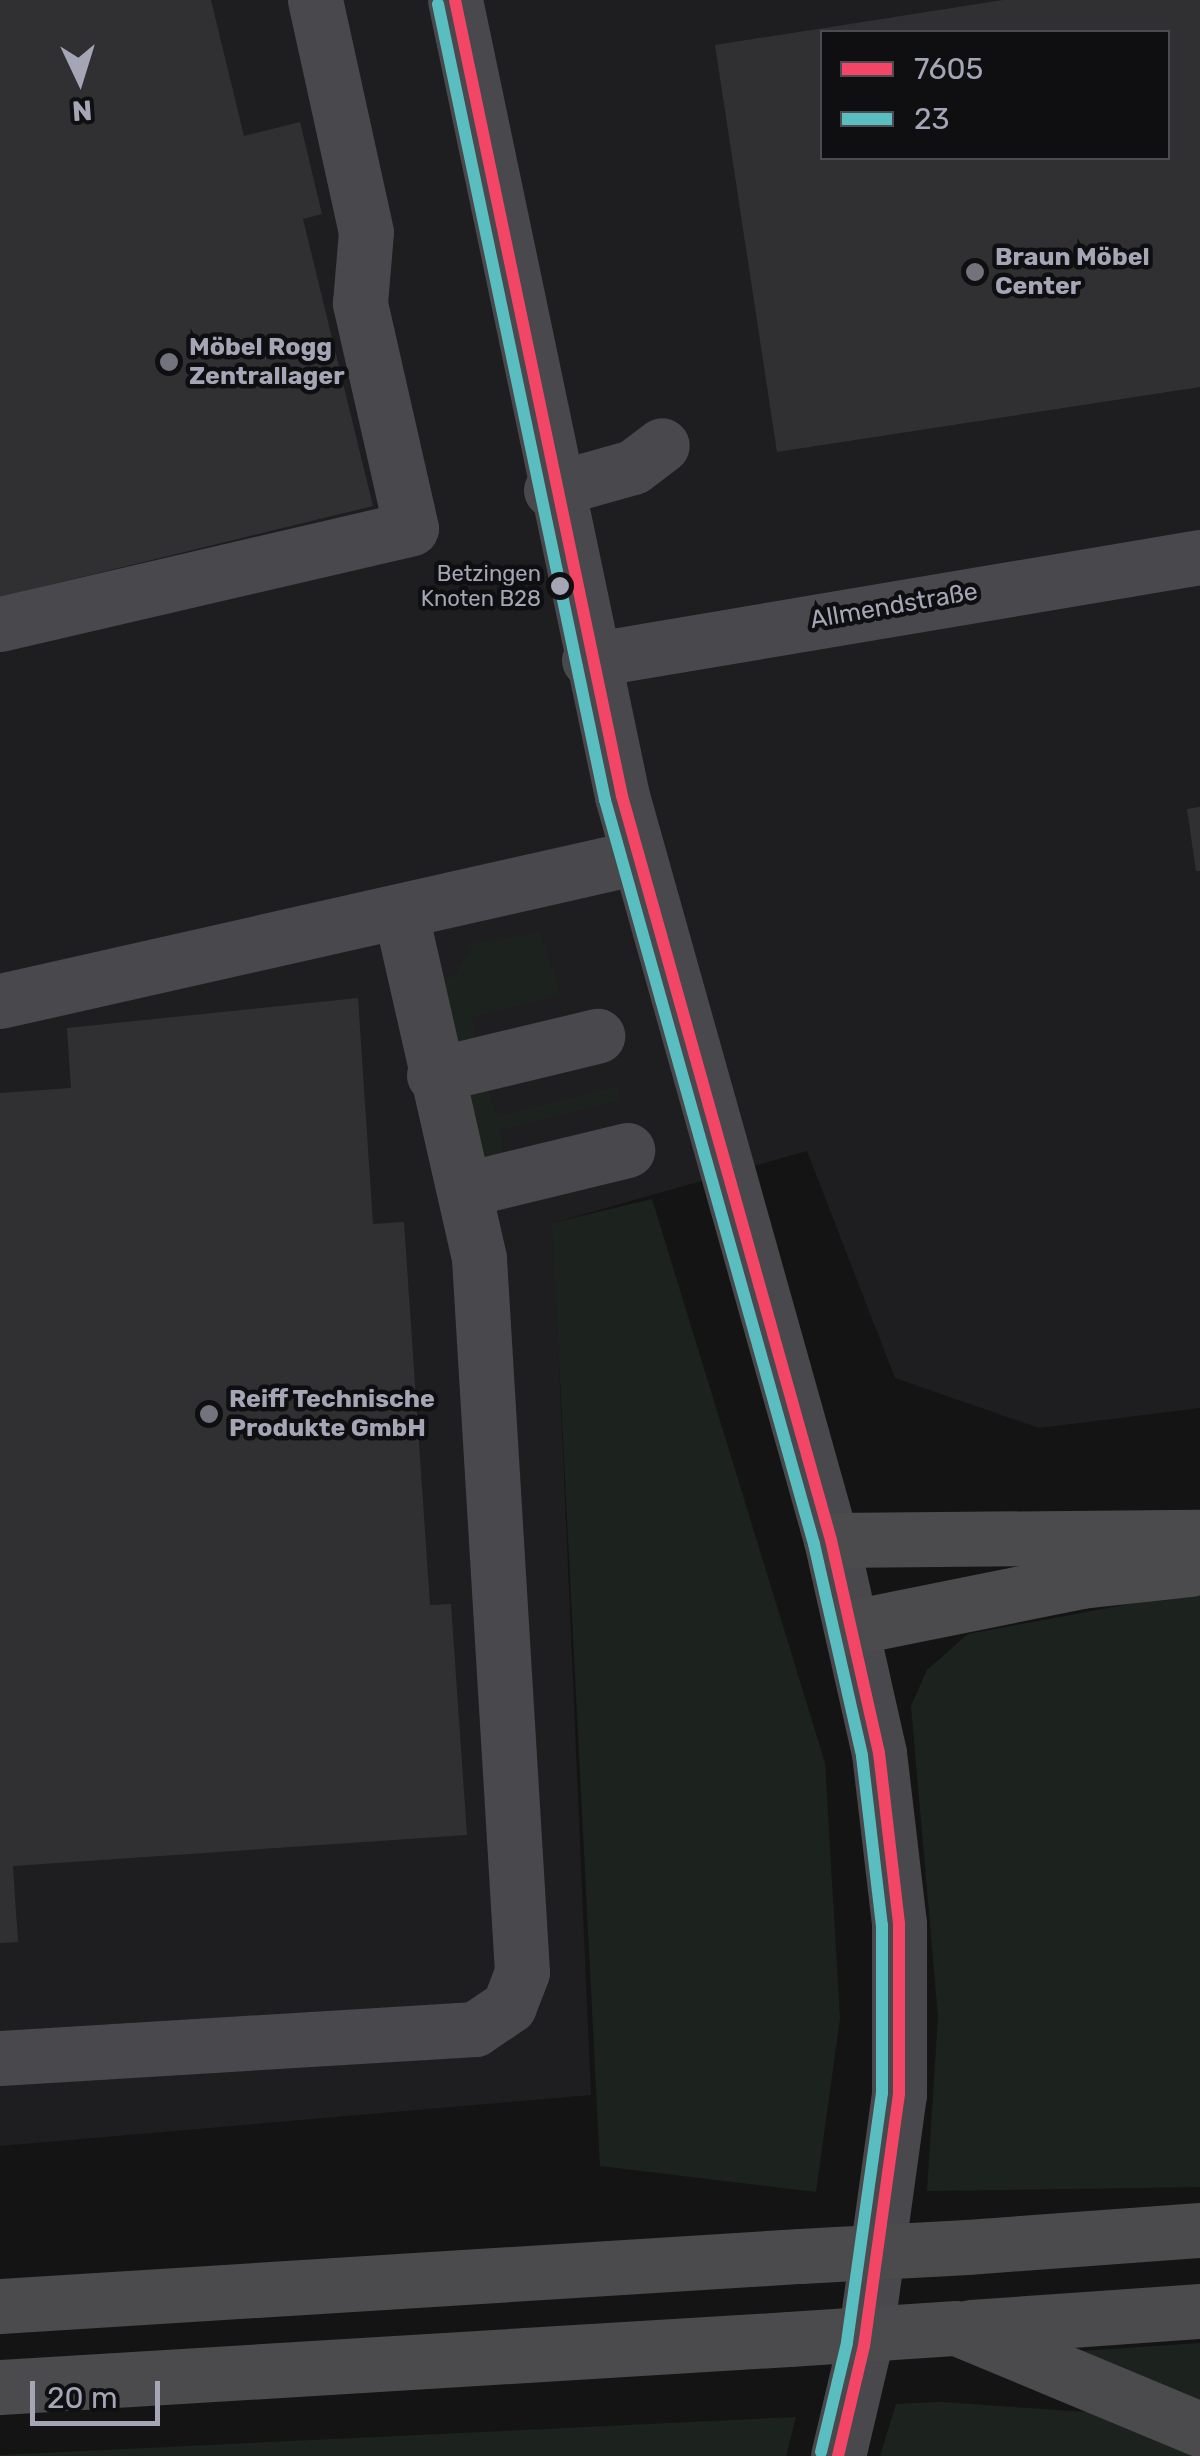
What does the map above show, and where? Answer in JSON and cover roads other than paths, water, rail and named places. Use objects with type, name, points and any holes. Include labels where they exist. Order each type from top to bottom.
[{"type":"highway","points":[[831,1540],[1200,1537]]},
{"type":"highway","points":[[853,1627],[1081,1581],[1200,1568]]},
{"type":"highway","points":[[0,2306],[1200,2230]]},
{"type":"highway","points":[[0,2387],[1200,2311]]},
{"type":"highway","points":[[955,2328],[1200,2429]]},
{"type":"street","points":[[0,624],[411,528],[360,304],[366,232],[315,0]]},
{"type":"street","points":[[455,0],[550,490],[589,660],[638,857],[831,1540],[853,1627],[890,1838],[901,2026],[891,2178],[838,2456]]},
{"type":"street","points":[[550,490],[632,468],[662,445]]},
{"type":"street","name":"Allmendstraße","points":[[589,660],[1200,557]]},
{"type":"street","points":[[0,1001],[335,918],[401,916],[638,857]]},
{"type":"street","points":[[0,2058],[476,2029],[508,2006],[522,1972],[479,1258],[467,1188],[434,1075],[401,916]]},
{"type":"street","points":[[434,1075],[597,1036]]},
{"type":"street","points":[[467,1188],[627,1150]]},
{"type":"place","name":"Braun Möbel Center","points":[[975,272]]},
{"type":"place","name":"Möbel Rogg Zentrallager","points":[[169,362]]},
{"type":"place","name":"Betzingen Knoten B28","points":[[560,586]]},
{"type":"place","name":"Reiff Technische Produkte GmbH","points":[[209,1414]]}]
